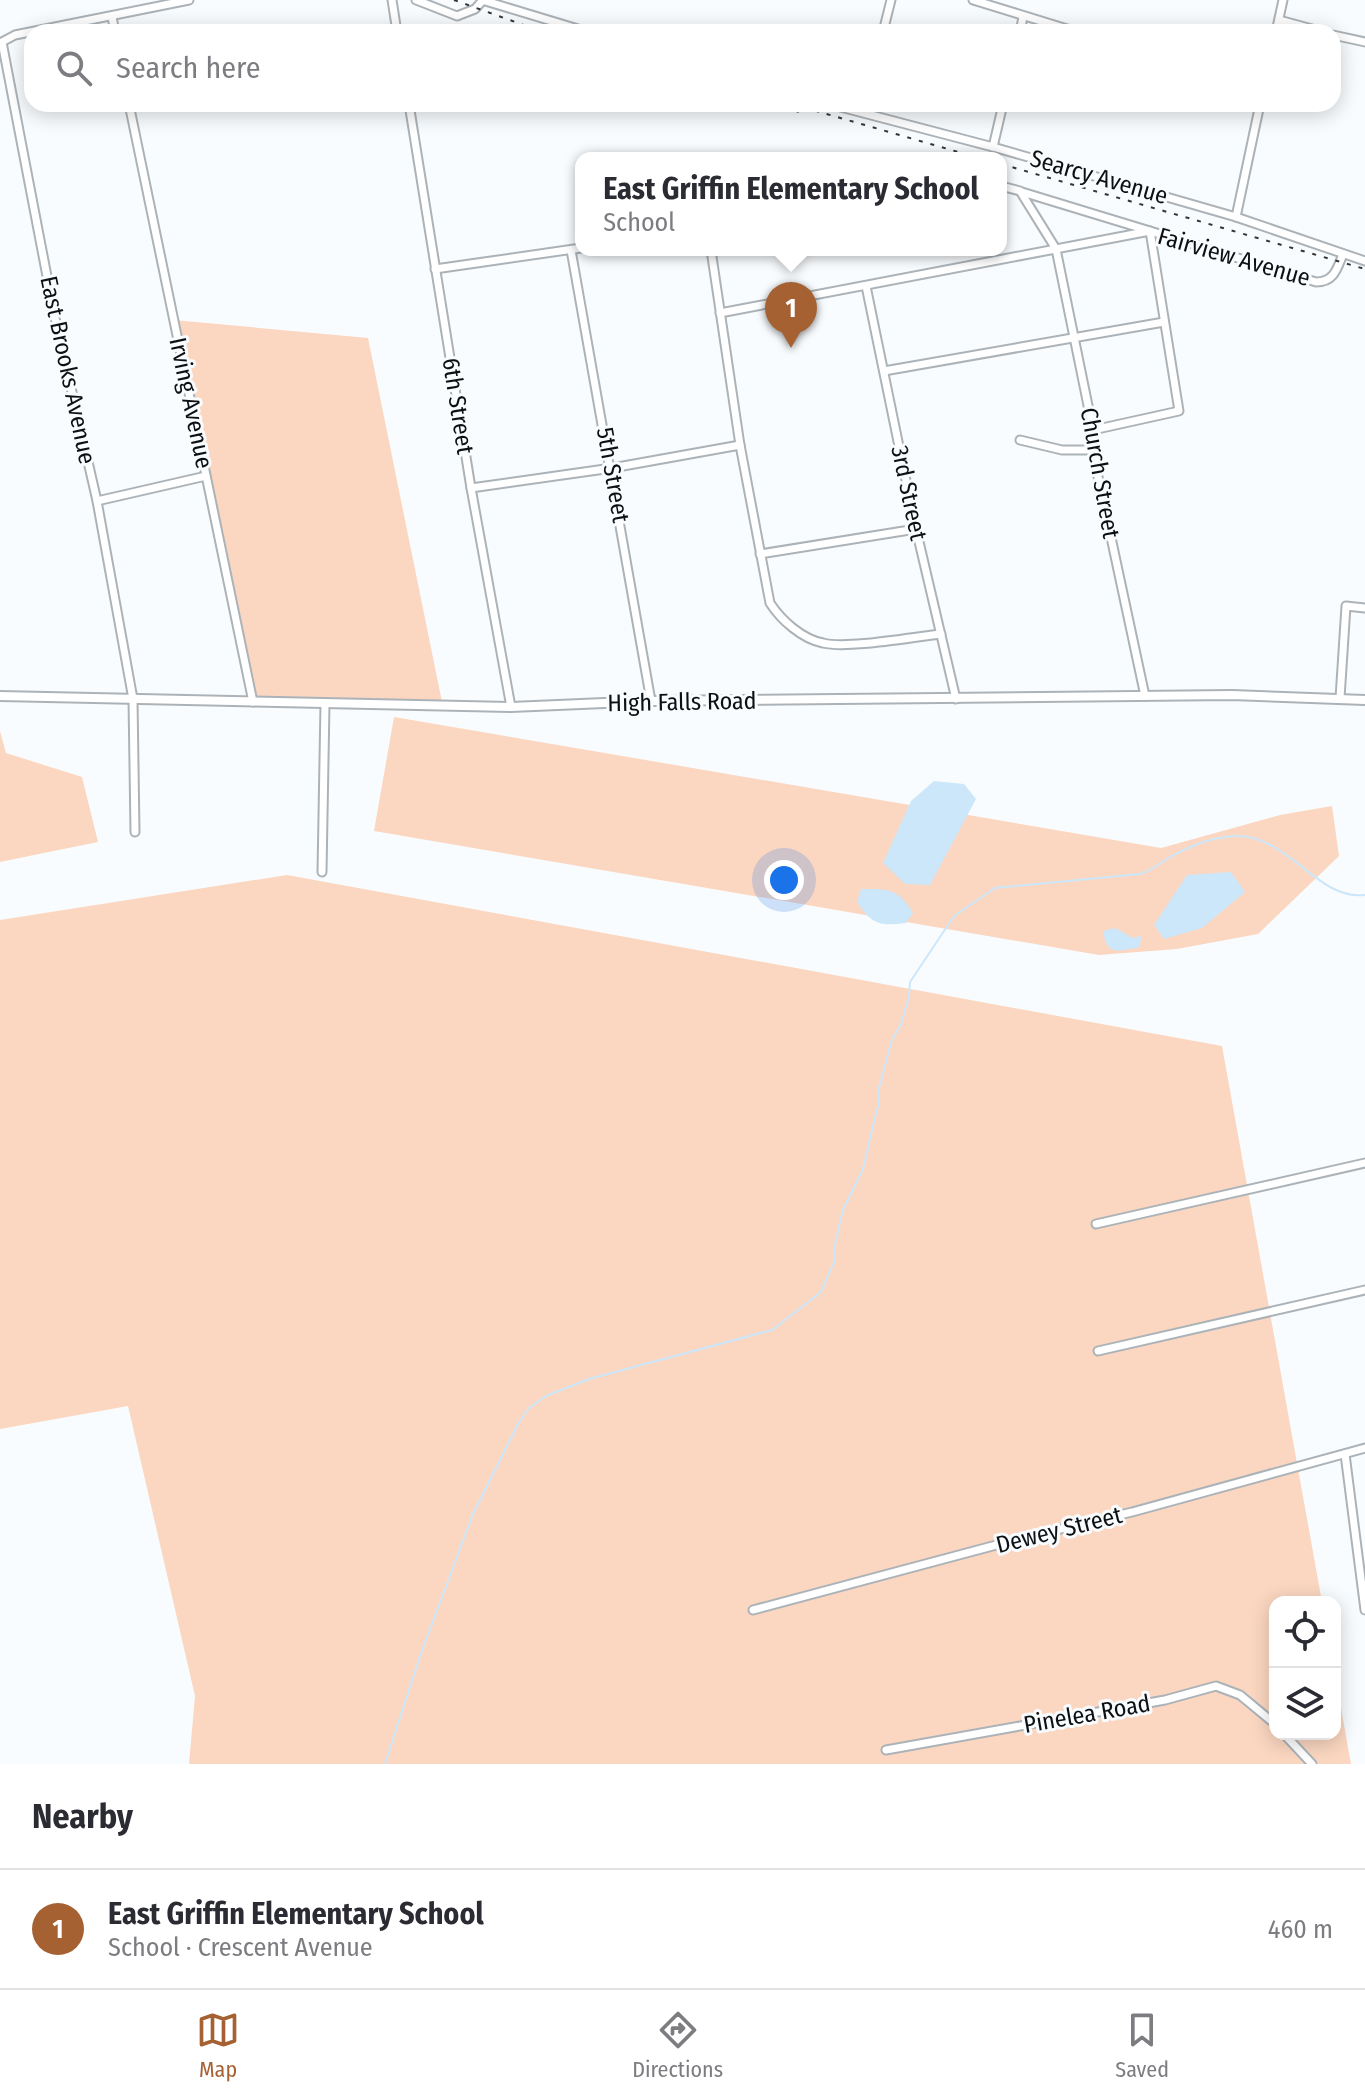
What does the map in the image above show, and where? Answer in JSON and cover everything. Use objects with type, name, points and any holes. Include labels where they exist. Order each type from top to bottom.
[{"type":"street","points":[[113,24],[112,17],[189,0]]},
{"type":"street","points":[[392,0],[396,24]]},
{"type":"street","points":[[416,0],[457,16],[475,9],[482,0],[562,24]]},
{"type":"street","points":[[885,24],[891,0]]},
{"type":"street","points":[[973,0],[1048,24]]},
{"type":"street","points":[[1002,9],[1004,0]]},
{"type":"street","points":[[1278,24],[1283,0]]},
{"type":"street","name":"East Brooks Avenue","points":[[74,24],[112,17]]},
{"type":"street","points":[[1022,24],[1023,17]]},
{"type":"street","points":[[1279,20],[1294,24]]},
{"type":"street","name":"East Brooks Avenue","points":[[24,33],[2,42],[55,318],[97,501],[133,699],[135,832]]},
{"type":"street","points":[[1341,37],[1365,42]]},
{"type":"street","name":"Irving Avenue","points":[[131,112],[253,702]]},
{"type":"street","name":"6th Street","points":[[410,112],[471,488],[511,707]]},
{"type":"street","name":"Searcy Avenue","points":[[857,112],[993,147],[1236,217],[1365,261]]},
{"type":"street","points":[[993,147],[1001,112]]},
{"type":"street","points":[[1236,217],[1258,112]]},
{"type":"street","points":[[1007,188],[1150,231],[1179,411],[1093,430]]},
{"type":"street","points":[[1020,191],[1056,249]]},
{"type":"street","name":"Fairview Avenue","points":[[720,313],[1150,231],[1316,282],[1328,280],[1334,274],[1343,254]]},
{"type":"street","points":[[435,269],[575,249]]},
{"type":"street","name":"Church Street","points":[[1056,249],[1093,430],[1093,450],[1145,696]]},
{"type":"street","name":"5th Street","points":[[571,250],[651,701]]},
{"type":"street","points":[[712,256],[740,445],[770,603],[783,620],[805,636],[822,643],[941,634]]},
{"type":"street","name":"3rd Street","points":[[866,286],[916,529],[956,699]]},
{"type":"street","points":[[884,371],[1164,322]]},
{"type":"street","points":[[1020,440],[1062,450],[1093,450]]},
{"type":"street","points":[[471,488],[612,468],[740,445]]},
{"type":"street","points":[[97,501],[206,476]]},
{"type":"street","points":[[760,554],[916,529]]},
{"type":"street","points":[[1340,698],[1346,606],[1365,608]]},
{"type":"street","name":"High Falls Road","points":[[0,696],[511,707],[651,701],[1145,696],[1365,700]]},
{"type":"street","points":[[322,872],[325,704]]},
{"type":"street","points":[[1096,1224],[1365,1163]]},
{"type":"street","points":[[1098,1351],[1365,1290]]},
{"type":"street","name":"Dewey Street","points":[[753,1610],[1365,1448]]},
{"type":"street","points":[[1345,1454],[1365,1610]]},
{"type":"street","name":"Pinelea Road","points":[[886,1750],[1165,1700],[1216,1686],[1240,1695],[1269,1719]]},
{"type":"street","points":[[1290,1740],[1312,1764]]},
{"type":"shaded area","points":[[174,320],[368,338],[442,702],[253,699]]},
{"type":"shaded area","points":[[394,717],[1161,848],[1280,815],[1332,806],[1339,856],[1258,934],[1177,949],[1099,955],[374,831]]},
{"type":"shaded area","points":[[0,731],[6,753],[82,777],[98,842],[0,862]]},
{"type":"shaded area","points":[[287,875],[1222,1046],[1321,1596],[1269,1596],[1269,1740],[1341,1740],[1341,1708],[1351,1764],[189,1764],[195,1696],[128,1406],[0,1429],[0,920]]},
{"type":"water","points":[[934,781],[964,784],[976,799],[930,885],[905,884],[883,863],[911,801]]},
{"type":"water","points":[[1231,872],[1245,892],[1202,928],[1164,939],[1154,925],[1187,875]]},
{"type":"water","points":[[861,889],[897,894],[913,913],[906,923],[889,924],[872,920],[857,902]]},
{"type":"water","points":[[1115,928],[1133,938],[1141,936],[1140,947],[1120,951],[1111,949],[1103,931]]},
{"type":"waterway","points":[[385,1764],[420,1656],[473,1514],[529,1408],[546,1396],[589,1379],[772,1330],[821,1292],[834,1262],[843,1210],[863,1169],[879,1101],[878,1091],[892,1040],[901,1024],[909,997],[910,982],[954,916],[995,888],[1140,874],[1187,848],[1226,837],[1247,837],[1266,843],[1330,887],[1347,894],[1365,895]]},
{"type":"railway","points":[[454,0],[521,24]]},
{"type":"railway","points":[[820,112],[958,152]]},
{"type":"railway","points":[[1007,166],[1365,269]]},
{"type":"place","name":"East Griffin Elementary School","points":[[791,348]]}]
